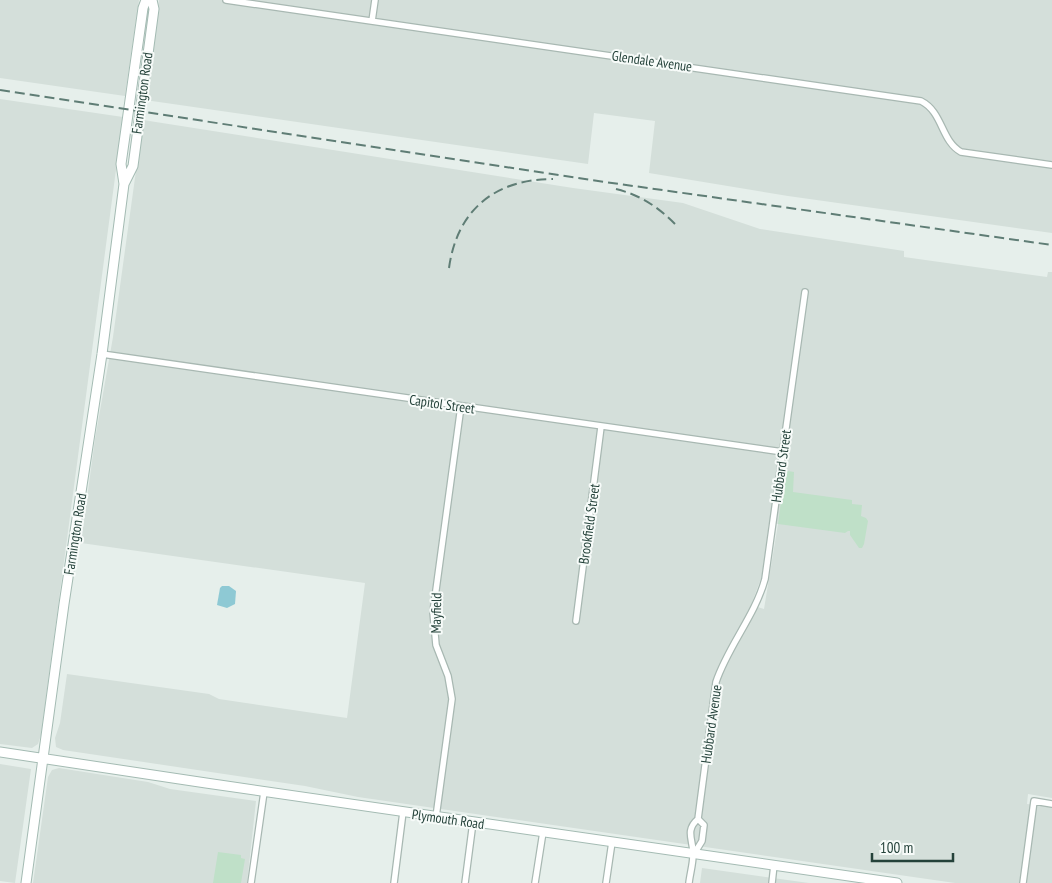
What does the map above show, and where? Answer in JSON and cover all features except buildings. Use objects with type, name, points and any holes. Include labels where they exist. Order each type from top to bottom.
[{"type":"main road","name":"Farmington Road","points":[[26,883],[102,354],[124,184],[121,164],[143,8],[146,0]]},
{"type":"main road","name":"Farmington Road","points":[[124,184],[133,166],[154,9],[152,0]]},
{"type":"main road","name":"Plymouth Road","points":[[0,752],[774,865],[856,880],[897,883]]},
{"type":"street","name":"Glendale Avenue","points":[[226,0],[922,101],[931,107],[951,144],[961,152],[1052,165]]},
{"type":"street","points":[[372,21],[375,0]]},
{"type":"street","name":"Hubbard Street","points":[[739,635],[758,601],[765,579],[805,292]]},
{"type":"street","name":"Capitol Street","points":[[102,354],[783,452]]},
{"type":"street","name":"Mayfield","points":[[436,817],[452,698],[448,676],[436,645],[433,612],[461,406]]},
{"type":"street","name":"Brookfield Street","points":[[576,621],[601,427]]},
{"type":"street","name":"Hubbard Avenue","points":[[694,854],[690,839],[693,824],[698,818],[716,682],[722,666],[739,635]]},
{"type":"street","points":[[251,883],[264,792]]},
{"type":"street","points":[[1023,883],[1034,801],[1052,804]]},
{"type":"street","points":[[394,883],[403,812]]},
{"type":"street","name":"Hubbard Avenue","points":[[694,854],[702,841],[704,825],[698,818]]},
{"type":"street","points":[[465,883],[473,822]]},
{"type":"street","points":[[535,883],[543,832]]},
{"type":"street","points":[[606,883],[612,842]]},
{"type":"street","points":[[689,883],[694,854]]},
{"type":"street","points":[[772,883],[774,865]]},
{"type":"shaded area","points":[[0,0],[139,0],[125,96],[0,78]]},
{"type":"shaded area","points":[[159,0],[1052,0],[1052,233],[788,196],[649,173],[655,121],[594,113],[588,164],[145,100]]},
{"type":"shaded area","points":[[0,99],[123,117],[41,735],[38,744],[32,748],[0,744]]},
{"type":"shaded area","points":[[143,120],[573,188],[683,203],[760,229],[904,251],[904,257],[1047,277],[1048,272],[1052,272],[1052,798],[1028,794],[1027,804],[1052,807],[1052,883],[955,883],[358,797],[305,786],[63,750],[56,747],[55,738],[60,723],[67,674],[209,694],[219,699],[347,718],[365,583],[81,543],[95,439],[113,337]],"holes":[[[769,523],[778,524],[764,609],[751,605],[762,576]]]},
{"type":"shaded area","points":[[0,764],[31,769],[15,883],[0,881]]},
{"type":"shaded area","points":[[59,768],[148,782],[170,789],[256,801],[247,883],[33,883],[48,777],[52,770]]},
{"type":"shaded area","points":[[702,868],[809,883],[700,883]]},
{"type":"green space","points":[[785,472],[794,472],[793,492],[852,500],[852,504],[862,505],[861,516],[868,521],[862,548],[859,548],[850,535],[850,531],[845,533],[778,524]]},
{"type":"green space","points":[[218,852],[241,855],[241,858],[245,859],[241,883],[213,883]]},
{"type":"water","points":[[222,586],[229,586],[236,591],[235,604],[227,608],[217,605]]},
{"type":"railway","points":[[0,90],[591,180],[1052,245]]},
{"type":"railway","points":[[449,268],[453,248],[460,230],[470,214],[482,202],[497,192],[513,185],[532,180],[553,179]]},
{"type":"railway","points":[[616,189],[633,194],[648,202],[675,224]]}]
